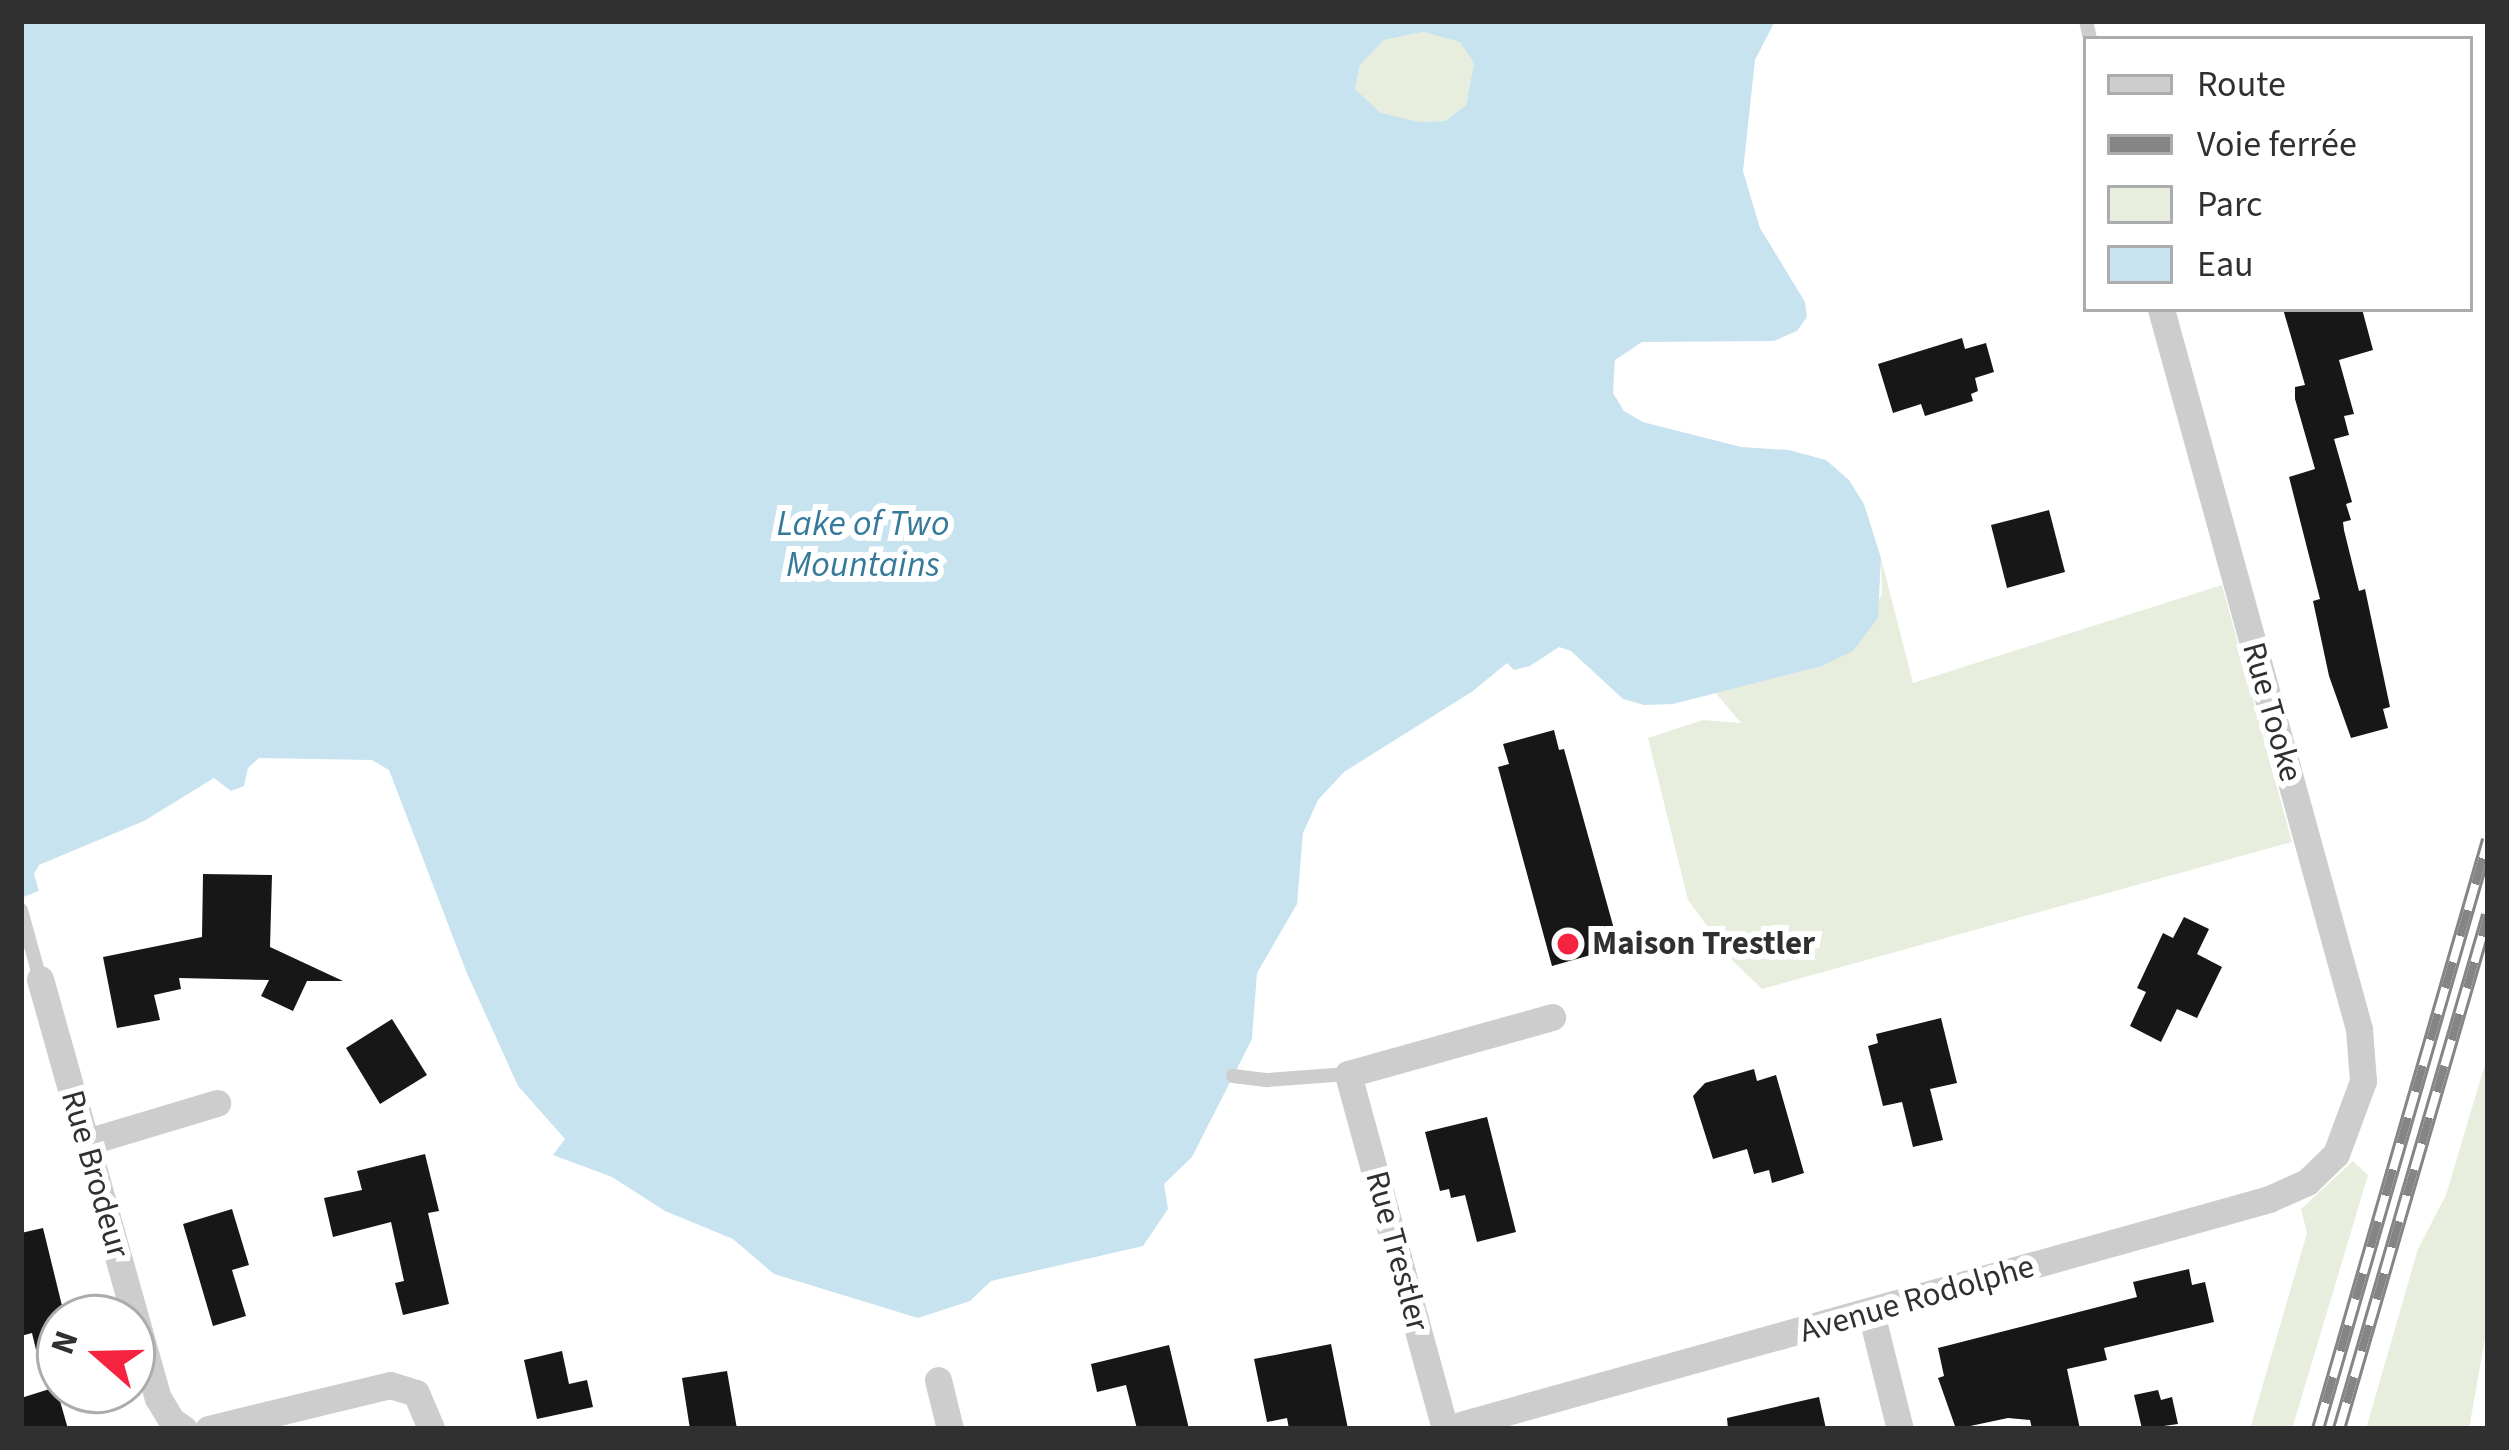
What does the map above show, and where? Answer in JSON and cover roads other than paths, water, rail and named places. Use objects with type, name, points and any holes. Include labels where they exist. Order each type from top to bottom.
[{"type":"street","name":"Rue Tooke","points":[[2162,312],[2359,1029],[2363,1081],[2353,1117]]},
{"type":"street","name":"Rue Brodeur","points":[[40,980],[158,1398],[171,1420],[184,1429]]},
{"type":"street","points":[[1348,1074],[1552,1017]]},
{"type":"street","name":"Rue Trestler","points":[[1348,1074],[1445,1429]]},
{"type":"street","points":[[87,1142],[218,1103]]},
{"type":"street","name":"Avenue Rodolphe","points":[[1445,1429],[1871,1313],[2291,1191],[2336,1154],[2353,1117]]},
{"type":"street","points":[[1871,1313],[1900,1429]]},
{"type":"street","points":[[938,1380],[950,1429]]},
{"type":"street","points":[[208,1429],[390,1385],[416,1393],[430,1429]]},
{"type":"lane","points":[[21,910],[40,980]]},
{"type":"lane","points":[[1233,1076],[1268,1080],[1348,1074]]},
{"type":"water","name":"Lake of Two Mountains","points":[[21,21],[1775,21],[1755,60],[1743,171],[1760,228],[1805,302],[1807,317],[1797,331],[1774,341],[1642,342],[1615,360],[1613,393],[1624,411],[1643,422],[1741,447],[1789,450],[1826,460],[1849,480],[1864,504],[1881,558],[1878,618],[1853,651],[1822,666],[1673,704],[1644,705],[1623,699],[1571,651],[1559,647],[1530,666],[1514,670],[1507,663],[1473,691],[1344,772],[1318,800],[1303,833],[1297,904],[1257,973],[1252,1039],[1192,1157],[1164,1184],[1168,1209],[1143,1246],[991,1281],[970,1301],[918,1318],[774,1274],[733,1239],[665,1211],[612,1177],[553,1155],[565,1139],[518,1086],[466,971],[389,770],[372,760],[259,758],[248,768],[244,786],[231,791],[214,778],[144,821],[39,865],[34,874],[39,891],[21,898]],"holes":[[[1423,32],[1460,42],[1474,63],[1466,105],[1445,121],[1420,122],[1381,113],[1355,89],[1360,65],[1384,40]]]},
{"type":"railway","points":[[2318,1429],[2488,840]]},
{"type":"railway","points":[[2339,1429],[2488,915]]},
{"type":"place","name":"Maison Trestler","points":[[1568,944]]}]
